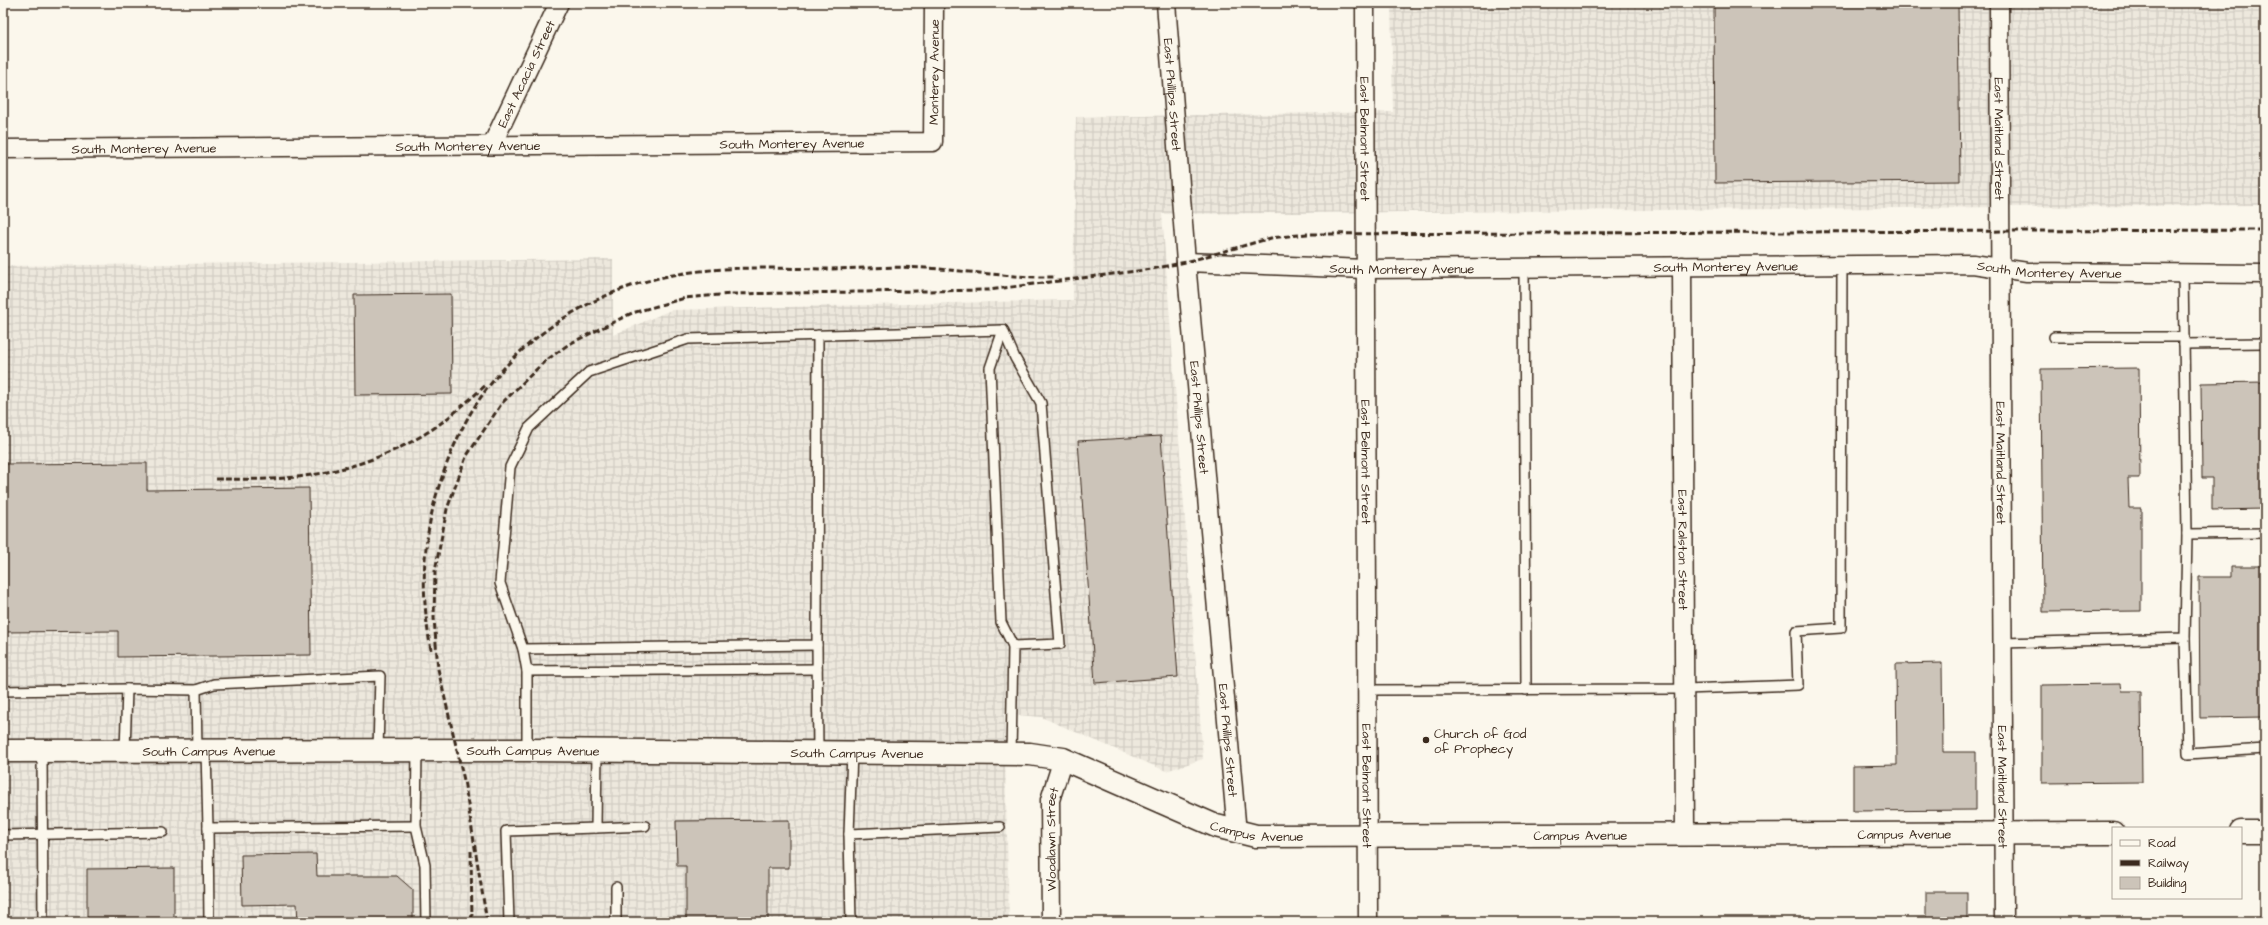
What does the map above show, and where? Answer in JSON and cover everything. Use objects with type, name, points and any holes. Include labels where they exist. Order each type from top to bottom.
[{"type":"street","name":"East Acacia Street","points":[[492,145],[559,3]]},
{"type":"street","name":"Monterey Avenue","points":[[933,142],[934,3]]},
{"type":"street","name":"East Phillips Street","points":[[1166,3],[1186,262],[1237,833]]},
{"type":"street","name":"East Belmont Street","points":[[1365,3],[1368,922]]},
{"type":"street","name":"East Maitland Street","points":[[1999,3],[2004,922]]},
{"type":"street","name":"South Monterey Avenue","points":[[3,149],[933,142]]},
{"type":"street","name":"South Monterey Avenue","points":[[1186,262],[1366,269],[1973,264],[2027,272],[2265,274]]},
{"type":"street","name":"East Ralston Street","points":[[1682,266],[1685,835]]},
{"type":"street","name":"South Campus Avenue","points":[[3,751],[597,750],[1010,754],[1063,759]]},
{"type":"street","name":"Campus Avenue","points":[[1063,759],[1216,826],[1237,833],[1256,836],[2112,833]]},
{"type":"street","name":"Woodlawn Street","points":[[1051,922],[1050,800],[1063,759]]},
{"type":"street","points":[[2242,832],[2265,832]]},
{"type":"lane","points":[[1367,690],[1685,689],[1798,685],[1796,631],[1841,628],[1842,265]]},
{"type":"lane","points":[[1524,267],[1526,690]]},
{"type":"lane","points":[[2183,273],[2187,534],[2185,638],[2188,754],[2265,749]]},
{"type":"lane","points":[[527,750],[527,671],[524,649],[500,583],[510,467],[529,428],[589,372],[688,339],[1003,330]]},
{"type":"lane","points":[[1003,330],[1015,358],[1041,403],[1060,644],[1013,646]]},
{"type":"lane","points":[[1003,330],[990,368],[1001,622],[1013,646],[1010,754]]},
{"type":"lane","points":[[818,335],[816,645],[818,752]]},
{"type":"lane","points":[[2054,337],[2265,343]]},
{"type":"lane","points":[[2187,534],[2265,533]]},
{"type":"lane","points":[[2002,643],[2185,638]]},
{"type":"lane","points":[[524,649],[816,645]]},
{"type":"lane","points":[[527,671],[817,669]]},
{"type":"lane","points":[[3,691],[128,689],[196,690],[214,684],[380,676],[378,750]]},
{"type":"lane","points":[[125,751],[128,689]]},
{"type":"lane","points":[[196,690],[208,828],[209,922]]},
{"type":"lane","points":[[417,750],[416,826],[425,865],[426,922]]},
{"type":"lane","points":[[596,828],[597,750]]},
{"type":"lane","points":[[42,751],[43,922]]},
{"type":"lane","points":[[851,922],[849,834],[852,752]]},
{"type":"lane","points":[[208,828],[416,826]]},
{"type":"lane","points":[[509,922],[506,831],[645,826]]},
{"type":"lane","points":[[849,834],[1000,827]]},
{"type":"lane","points":[[3,835],[164,832]]},
{"type":"lane","points":[[616,887],[616,922]]},
{"type":"shaded area","points":[[1391,3],[2265,3],[2265,205],[1162,214],[1203,759],[1166,771],[1041,717],[1004,714],[1009,922],[3,922],[3,266],[613,259],[613,335],[671,310],[1073,300],[1076,117],[1393,112]]},
{"type":"building","points":[[1714,3],[1958,3],[1960,181],[1715,183]]},
{"type":"building","points":[[451,294],[452,394],[355,395],[354,295]]},
{"type":"building","points":[[2139,368],[2140,478],[2128,478],[2129,508],[2141,508],[2141,611],[2043,612],[2041,369]]},
{"type":"building","points":[[2265,382],[2265,509],[2212,510],[2212,478],[2202,478],[2201,383]]},
{"type":"building","points":[[1161,436],[1178,677],[1095,683],[1078,441]]},
{"type":"building","points":[[147,463],[147,490],[309,488],[311,655],[118,657],[118,631],[3,632],[3,464]]},
{"type":"building","points":[[2231,566],[2265,566],[2265,717],[2200,718],[2199,577],[2231,577]]},
{"type":"building","points":[[1942,663],[1943,752],[1976,752],[1976,810],[1853,811],[1853,766],[1897,765],[1896,664]]},
{"type":"building","points":[[2121,684],[2122,691],[2141,691],[2142,782],[2042,783],[2042,685]]},
{"type":"building","points":[[789,820],[789,868],[768,868],[768,922],[686,922],[686,866],[677,866],[676,821]]},
{"type":"building","points":[[316,854],[317,876],[397,876],[413,890],[413,922],[298,922],[297,904],[242,905],[241,855]]},
{"type":"building","points":[[174,868],[174,922],[87,922],[87,869]]},
{"type":"building","points":[[1926,892],[1967,892],[1967,922],[1926,922]]},
{"type":"railway","points":[[487,922],[464,780],[438,669],[434,618],[435,571],[447,509],[466,457],[502,403],[544,362],[569,344],[632,313],[685,298],[731,294],[988,290],[1152,269],[1186,262],[1271,238],[1307,234],[2265,230]]},
{"type":"railway","points":[[431,650],[424,592],[427,538],[439,485],[449,458],[461,431],[478,401],[500,373],[524,348],[551,327],[581,308],[612,293],[645,282],[696,271],[750,268],[820,269],[913,267],[1006,275],[1054,277]]},
{"type":"railway","points":[[216,479],[269,479],[306,476],[345,468],[365,462],[384,455],[420,437],[450,416],[486,385]]},
{"type":"railway","points":[[471,851],[472,922]]},
{"type":"place","name":"Church of God of Prophecy","points":[[1426,740]]}]
